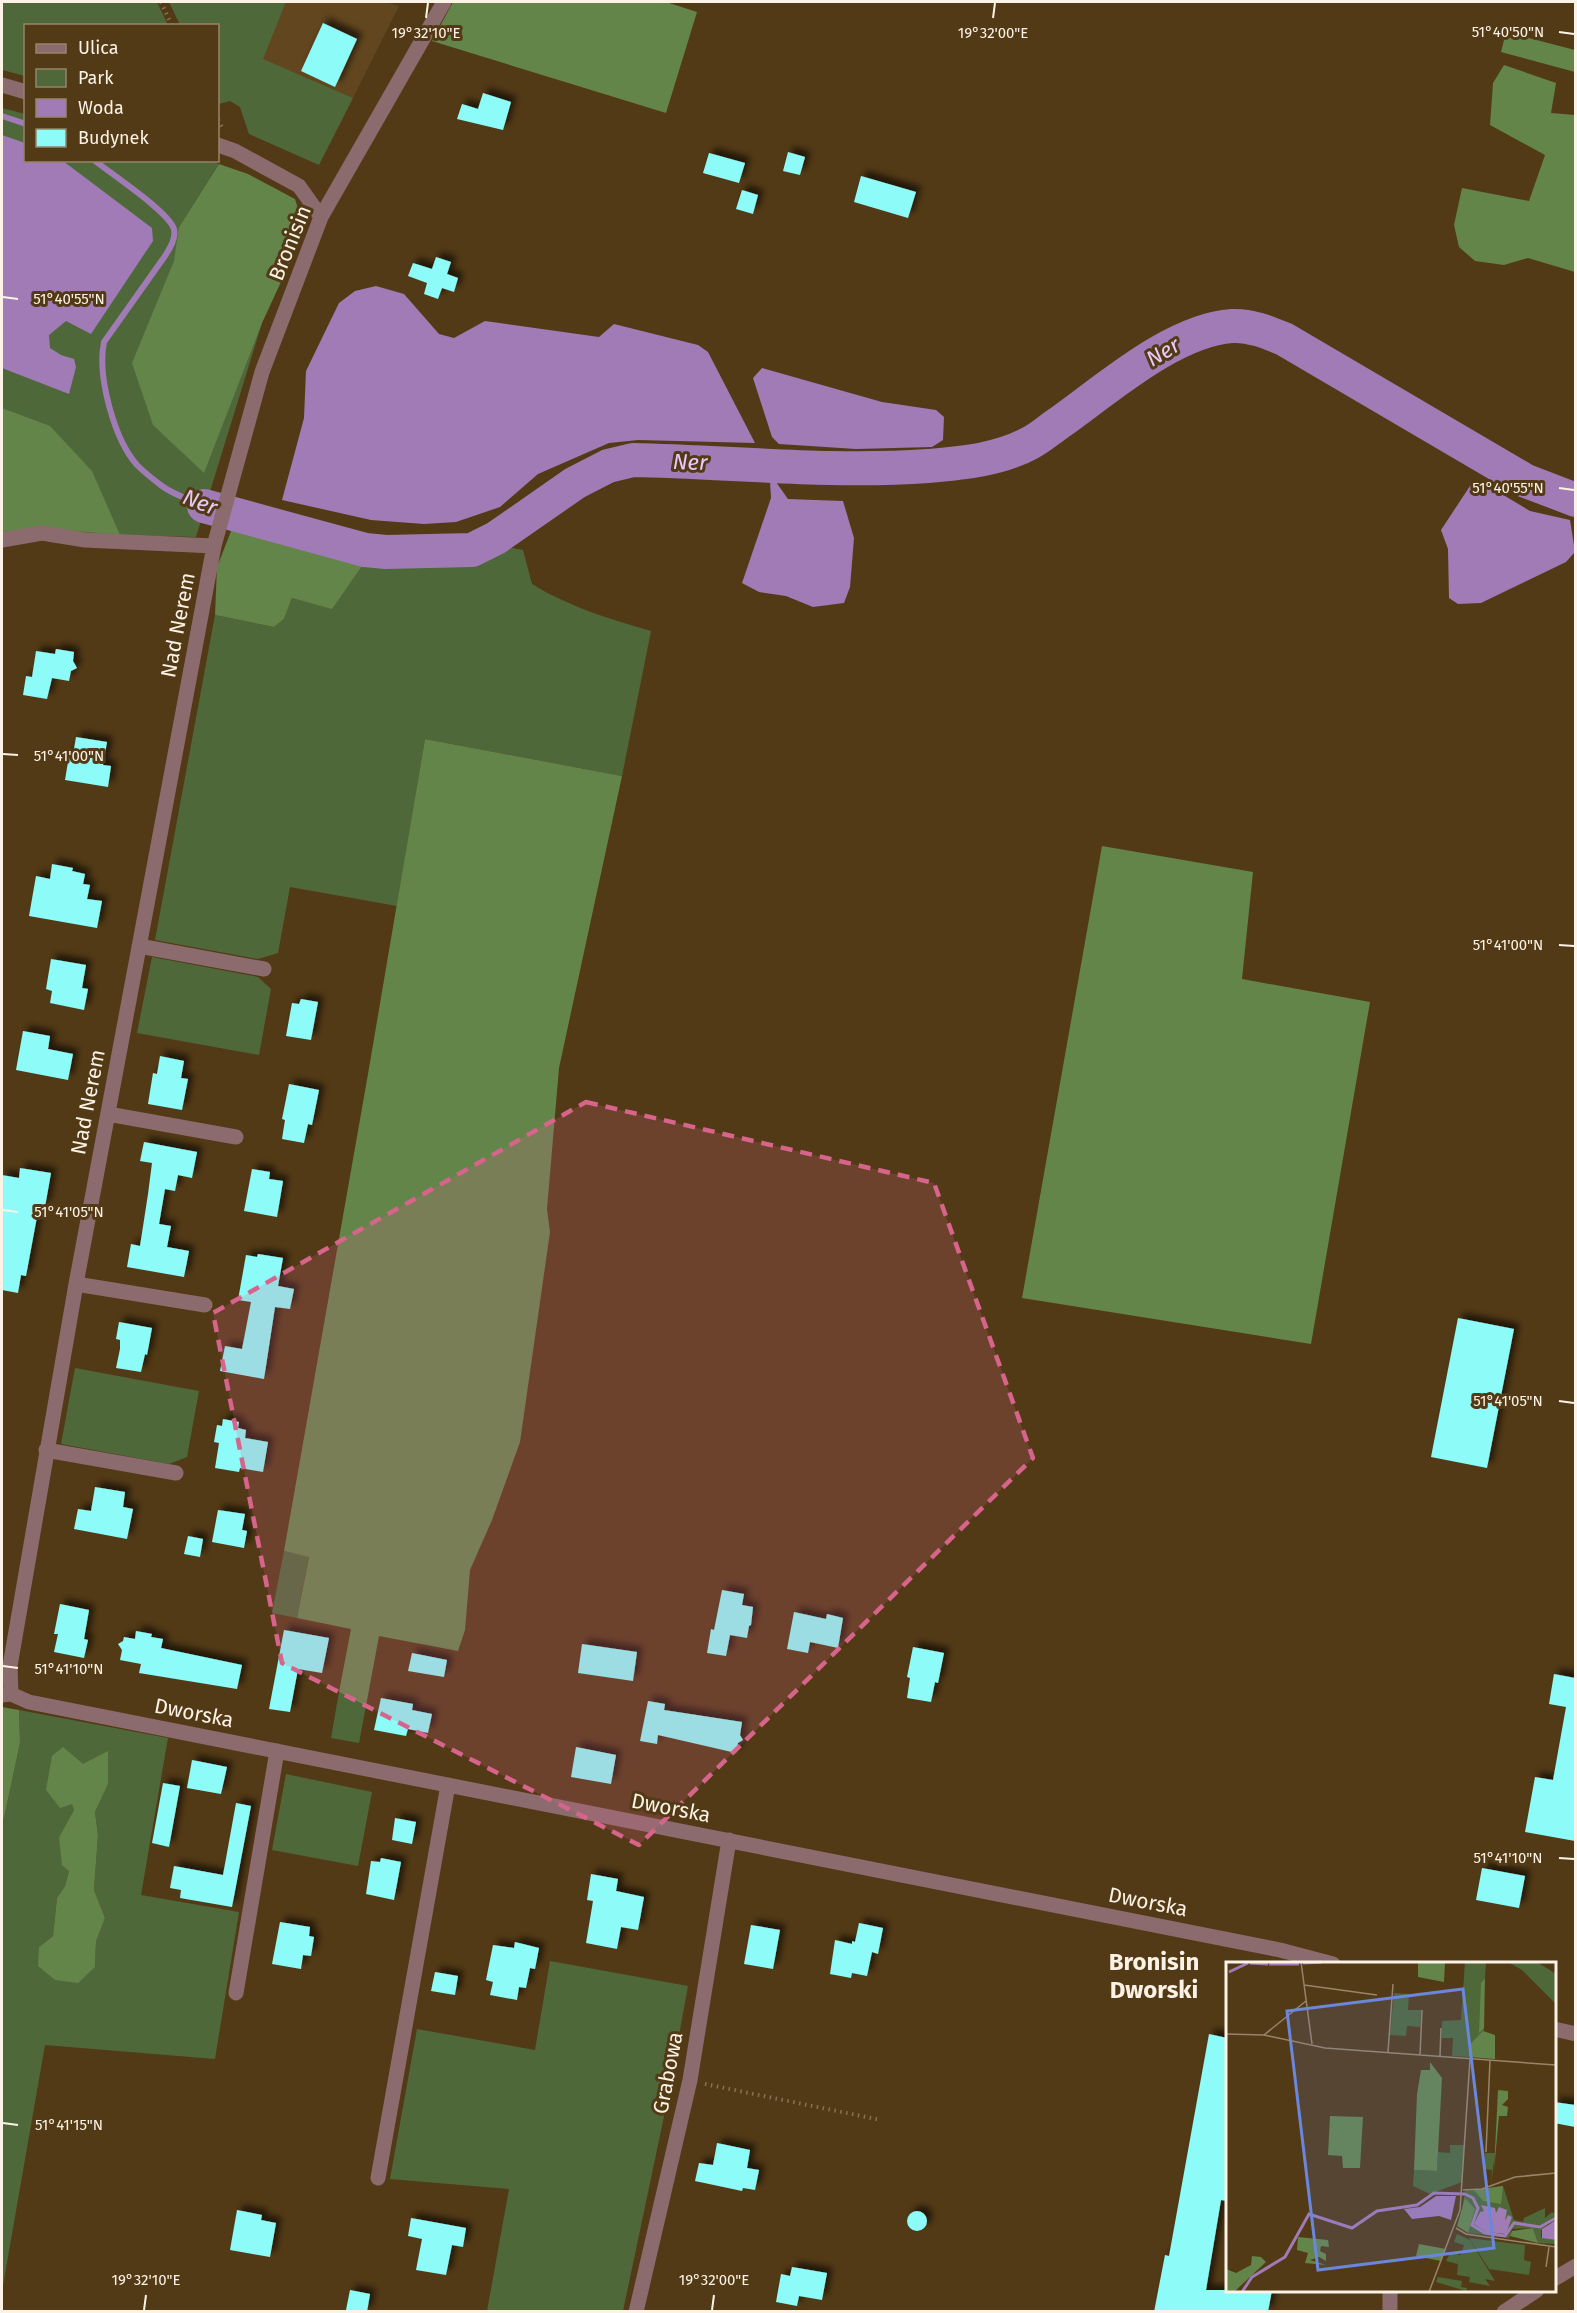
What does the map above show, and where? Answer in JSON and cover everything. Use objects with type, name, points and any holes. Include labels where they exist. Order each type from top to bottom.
[{"type":"street","name":"Bronisin","points":[[221,521],[262,372],[321,217],[444,2]]},
{"type":"street","points":[[2,85],[24,91]]},
{"type":"street","points":[[219,145],[235,151],[299,186],[321,217]]},
{"type":"street","name":"Nad Nerem","points":[[6,1694],[76,1284],[214,546],[221,521]]},
{"type":"street","points":[[2,540],[42,534],[85,540],[214,546]]},
{"type":"street","points":[[139,946],[264,969]]},
{"type":"street","points":[[108,1114],[236,1137]]},
{"type":"street","points":[[76,1284],[205,1305]]},
{"type":"street","points":[[46,1450],[176,1473]]},
{"type":"street","name":"Dworska","points":[[6,1694],[29,1702],[1257,1945],[1325,1962]]},
{"type":"street","points":[[236,1993],[277,1751]]},
{"type":"street","points":[[378,2178],[448,1785]]},
{"type":"street","name":"Grabowa","points":[[636,2312],[690,2080],[729,1840]]},
{"type":"street","points":[[1556,2029],[1575,2034]]},
{"type":"street","points":[[1556,2278],[1575,2266]]},
{"type":"street","points":[[1390,2292],[1390,2312]]},
{"type":"street","points":[[1504,2312],[1534,2292]]},
{"type":"path","points":[[161,2],[170,24]]},
{"type":"path","points":[[690,2080],[881,2120]]},
{"type":"highlighted area","points":[[586,1102],[934,1183],[1033,1458],[639,1845],[282,1663],[213,1313]]},
{"type":"shaded area","points":[[286,2],[386,2],[399,6],[353,98],[262,59]]},
{"type":"green space","points":[[2,2],[157,2],[168,24],[24,24],[24,76],[2,70]]},
{"type":"green space","points":[[169,2],[286,2],[263,59],[353,98],[319,165],[249,134],[240,107],[230,101],[219,104],[219,24],[180,24]]},
{"type":"green space","points":[[453,2],[666,2],[697,12],[666,113],[432,41]]},
{"type":"green space","points":[[1506,32],[1575,50],[1575,72],[1501,52]]},
{"type":"green space","points":[[1504,65],[1556,83],[1551,113],[1575,115],[1575,272],[1528,258],[1504,265],[1475,261],[1459,247],[1454,225],[1462,188],[1529,201],[1545,155],[1490,125],[1493,83]]},
{"type":"green space","points":[[2,108],[24,114],[24,162],[214,162],[219,164],[179,227],[262,323],[196,537],[120,535],[2,539]]},
{"type":"green space","points":[[219,164],[248,174],[295,199],[305,230],[262,323],[204,473],[153,425],[132,363],[174,261],[179,227]]},
{"type":"green space","points":[[2,408],[50,426],[92,471],[120,535],[45,528],[2,532]]},
{"type":"green space","points":[[235,521],[367,559],[332,609],[292,598],[284,619],[274,627],[215,615],[217,567]]},
{"type":"green space","points":[[507,547],[523,550],[532,584],[575,606],[651,631],[622,776],[425,739],[397,906],[290,887],[278,953],[258,959],[155,940],[215,615],[274,627],[284,619],[292,598],[332,608],[367,559],[424,557]]},
{"type":"green space","points":[[425,739],[622,776],[559,1068],[547,1209],[550,1232],[520,1442],[492,1520],[470,1570],[465,1630],[458,1651],[379,1636],[366,1706],[339,1692],[351,1629],[297,1618],[309,1557],[284,1551]]},
{"type":"green space","points":[[1102,846],[1253,872],[1242,979],[1370,1002],[1311,1344],[1022,1298]]},
{"type":"green space","points":[[152,957],[258,977],[271,989],[259,1055],[137,1033]]},
{"type":"green space","points":[[75,1368],[199,1391],[187,1457],[169,1464],[61,1444]]},
{"type":"green space","points":[[284,1551],[309,1556],[297,1618],[272,1613]]},
{"type":"green space","points":[[339,1692],[366,1706],[359,1743],[331,1738]]},
{"type":"green space","points":[[2,1707],[19,1710],[20,1743],[2,1820]]},
{"type":"green space","points":[[19,1710],[168,1738],[141,1895],[239,1912],[215,2059],[45,2045],[2,2291],[2,1820],[20,1743]],"holes":[[[108,1784],[95,1812],[98,1835],[94,1890],[105,1918],[96,1940],[95,1967],[39,1947],[53,1936],[57,1898],[65,1886],[69,1871],[59,1837],[74,1810],[72,1803]]]},
{"type":"green space","points":[[63,1747],[83,1764],[108,1751],[108,1784],[95,1812],[98,1835],[94,1890],[105,1918],[96,1941],[95,1967],[78,1983],[55,1980],[38,1966],[39,1947],[53,1936],[57,1898],[65,1886],[69,1871],[62,1865],[59,1837],[74,1810],[72,1804],[60,1808],[46,1790],[52,1756]]},
{"type":"green space","points":[[286,1774],[372,1792],[358,1866],[272,1850]]},
{"type":"green space","points":[[550,1961],[688,1986],[666,2107],[623,2311],[487,2311],[509,2189],[390,2179],[417,2029],[535,2050]]},
{"type":"water","points":[[2,135],[24,143],[24,162],[64,162],[152,228],[153,241],[91,334],[66,321],[49,335],[50,348],[74,359],[76,367],[69,394],[2,368]]},
{"type":"water","points":[[376,286],[404,294],[439,334],[454,338],[485,321],[599,337],[614,324],[698,345],[708,352],[755,443],[638,440],[609,443],[538,474],[500,507],[456,522],[424,524],[371,520],[282,500],[304,418],[306,371],[339,303],[355,291]]},
{"type":"water","points":[[762,368],[882,402],[936,410],[944,417],[943,440],[932,447],[856,449],[779,444],[772,437],[753,378]]},
{"type":"water","points":[[1478,480],[1530,511],[1570,520],[1575,552],[1566,562],[1481,603],[1458,604],[1449,598],[1448,549],[1441,530],[1470,486]]},
{"type":"water","points":[[770,481],[776,482],[788,499],[843,501],[854,538],[850,587],[844,603],[813,607],[786,596],[759,592],[742,583],[771,498]]},
{"type":"building","points":[[323,23],[357,39],[335,87],[301,71]]},
{"type":"building","points":[[483,93],[511,102],[503,130],[457,119],[462,104],[478,109]]},
{"type":"building","points":[[788,152],[805,157],[800,175],[783,171]]},
{"type":"building","points":[[709,153],[745,163],[739,183],[703,173]]},
{"type":"building","points":[[861,176],[916,192],[908,218],[854,202]]},
{"type":"building","points":[[742,190],[758,195],[753,214],[736,209]]},
{"type":"building","points":[[436,257],[451,262],[447,274],[458,278],[454,292],[442,288],[438,299],[424,294],[427,283],[408,276],[413,263],[432,269]]},
{"type":"building","points":[[56,649],[74,652],[73,661],[77,668],[71,671],[69,681],[52,678],[47,699],[23,695],[26,676],[32,677],[36,651],[55,654]]},
{"type":"building","points":[[76,737],[107,742],[103,765],[111,766],[108,787],[65,780],[70,750],[74,749]]},
{"type":"building","points":[[52,864],[73,868],[72,871],[85,874],[83,884],[90,885],[87,899],[102,901],[97,928],[29,916],[36,876],[50,879]]},
{"type":"building","points":[[51,959],[86,965],[82,988],[88,989],[84,1010],[50,1003],[52,991],[46,989]]},
{"type":"building","points":[[301,999],[318,1002],[311,1040],[286,1036],[292,1003],[299,1004]]},
{"type":"building","points":[[23,1031],[50,1036],[48,1049],[73,1054],[68,1080],[16,1070]]},
{"type":"building","points":[[160,1056],[184,1061],[181,1078],[188,1079],[182,1110],[148,1104],[153,1073],[157,1074]]},
{"type":"building","points":[[289,1084],[319,1090],[312,1125],[308,1124],[304,1143],[282,1139],[285,1120],[282,1119]]},
{"type":"building","points":[[144,1142],[197,1152],[192,1178],[178,1175],[175,1191],[165,1189],[159,1224],[171,1226],[167,1247],[189,1251],[184,1277],[127,1267],[131,1244],[140,1246],[148,1194],[152,1163],[140,1161]]},
{"type":"building","points":[[20,1168],[51,1173],[45,1207],[39,1206],[26,1276],[21,1275],[18,1293],[2,1290],[2,1175],[19,1178]]},
{"type":"building","points":[[252,1169],[270,1172],[269,1179],[283,1181],[277,1217],[244,1211]]},
{"type":"building","points":[[258,1254],[283,1258],[278,1286],[294,1289],[290,1309],[275,1307],[264,1379],[220,1371],[225,1346],[242,1349],[251,1302],[238,1300],[246,1255],[257,1257]]},
{"type":"building","points":[[1458,1318],[1514,1329],[1487,1468],[1431,1457]]},
{"type":"building","points":[[119,1322],[152,1328],[141,1372],[116,1368],[120,1349],[120,1340],[116,1339]]},
{"type":"building","points":[[223,1419],[239,1422],[238,1428],[246,1430],[245,1438],[268,1442],[263,1472],[240,1468],[239,1472],[215,1468],[219,1443],[214,1442],[217,1425],[222,1426]]},
{"type":"building","points":[[95,1487],[125,1492],[123,1507],[133,1509],[127,1539],[74,1529],[78,1509],[91,1511]]},
{"type":"building","points":[[218,1510],[245,1514],[242,1530],[247,1531],[244,1548],[212,1542]]},
{"type":"building","points":[[188,1536],[203,1539],[200,1557],[184,1554]]},
{"type":"building","points":[[722,1590],[744,1594],[742,1605],[753,1607],[747,1638],[730,1635],[726,1656],[707,1653]]},
{"type":"building","points":[[60,1604],[89,1610],[84,1639],[88,1640],[84,1658],[54,1652],[58,1634],[54,1634]]},
{"type":"building","points":[[794,1612],[826,1619],[827,1614],[843,1618],[838,1648],[810,1642],[808,1653],[787,1649]]},
{"type":"building","points":[[284,1630],[329,1638],[322,1673],[298,1669],[290,1712],[269,1709]]},
{"type":"building","points":[[136,1631],[163,1639],[161,1648],[242,1665],[237,1689],[139,1673],[141,1664],[120,1660],[122,1650],[118,1644],[123,1641],[124,1637],[135,1639]]},
{"type":"building","points":[[582,1644],[637,1652],[633,1681],[578,1673]]},
{"type":"building","points":[[913,1647],[944,1653],[938,1683],[935,1682],[931,1702],[907,1698],[910,1678],[907,1677]]},
{"type":"building","points":[[412,1653],[447,1660],[444,1677],[408,1671]]},
{"type":"building","points":[[1554,1674],[1575,1678],[1575,1841],[1525,1832],[1535,1777],[1553,1780],[1566,1707],[1549,1704]]},
{"type":"building","points":[[381,1698],[413,1704],[412,1710],[432,1714],[428,1733],[408,1729],[406,1736],[374,1730]]},
{"type":"building","points":[[648,1701],[665,1704],[664,1710],[742,1722],[740,1735],[743,1740],[738,1743],[736,1753],[658,1735],[657,1744],[640,1741]]},
{"type":"building","points":[[576,1747],[616,1755],[611,1784],[571,1777]]},
{"type":"building","points":[[192,1760],[227,1767],[221,1794],[187,1788]]},
{"type":"building","points":[[163,1783],[180,1786],[169,1847],[152,1843]]},
{"type":"building","points":[[236,1803],[251,1806],[232,1907],[180,1898],[181,1890],[170,1888],[174,1866],[223,1875]]},
{"type":"building","points":[[395,1818],[416,1822],[412,1844],[392,1840]]},
{"type":"building","points":[[381,1858],[401,1862],[394,1900],[366,1894],[371,1861],[380,1862]]},
{"type":"building","points":[[1482,1868],[1525,1876],[1519,1908],[1476,1900]]},
{"type":"building","points":[[591,1874],[618,1879],[616,1891],[644,1897],[638,1930],[621,1927],[617,1949],[586,1943],[593,1901],[587,1900]]},
{"type":"building","points":[[280,1922],[310,1927],[309,1936],[314,1937],[311,1956],[303,1955],[301,1969],[272,1964]]},
{"type":"building","points":[[859,1923],[883,1928],[878,1954],[872,1952],[867,1976],[852,1973],[851,1978],[830,1974],[835,1940],[852,1944],[852,1941],[855,1942]]},
{"type":"building","points":[[751,1925],[780,1930],[773,1969],[744,1964]]},
{"type":"building","points":[[515,1942],[539,1948],[535,1969],[530,1968],[526,1988],[519,1987],[517,2000],[490,1995],[493,1982],[486,1980],[493,1945],[514,1948]]},
{"type":"building","points":[[435,1972],[458,1976],[455,1995],[431,1991]]},
{"type":"building","points":[[1209,2034],[1226,2038],[1226,2201],[1221,2200],[1206,2290],[1272,2292],[1268,2312],[1154,2312],[1165,2255],[1169,2256]]},
{"type":"building","points":[[1556,2102],[1575,2105],[1575,2127],[1556,2123]]},
{"type":"building","points":[[717,2143],[750,2150],[747,2168],[759,2170],[755,2190],[743,2188],[742,2191],[695,2181],[699,2163],[713,2165]]},
{"type":"building","points":[[237,2210],[262,2215],[261,2220],[276,2223],[270,2257],[230,2250]]},
{"type":"building","points":[[917,2211],[924,2214],[927,2221],[924,2228],[917,2231],[910,2228],[907,2221],[910,2214]]},
{"type":"building","points":[[411,2218],[466,2228],[463,2247],[452,2245],[446,2275],[416,2270],[422,2239],[408,2236]]},
{"type":"building","points":[[792,2267],[827,2273],[822,2300],[799,2296],[797,2306],[776,2302],[781,2274],[790,2276]]},
{"type":"building","points":[[350,2290],[370,2294],[367,2312],[346,2310]]},
{"type":"waterway","name":"Ner","points":[[2,116],[24,123]]},
{"type":"waterway","name":"Ner","points":[[97,162],[138,193],[170,221],[174,229],[172,243],[165,256],[104,342],[103,372],[109,406],[121,440],[137,465],[167,489],[204,506]]},
{"type":"waterway","name":"Ner","points":[[204,506],[365,550],[386,552],[472,550],[496,538],[575,483],[608,466],[633,460],[818,468],[891,468],[967,462],[993,457],[1018,449],[1037,439],[1119,378],[1164,349],[1210,330],[1232,326],[1252,328],[1284,339],[1526,481],[1576,500]]},
{"type":"district","name":"Bronisin Dworski","points":[[1154,1976]]}]
